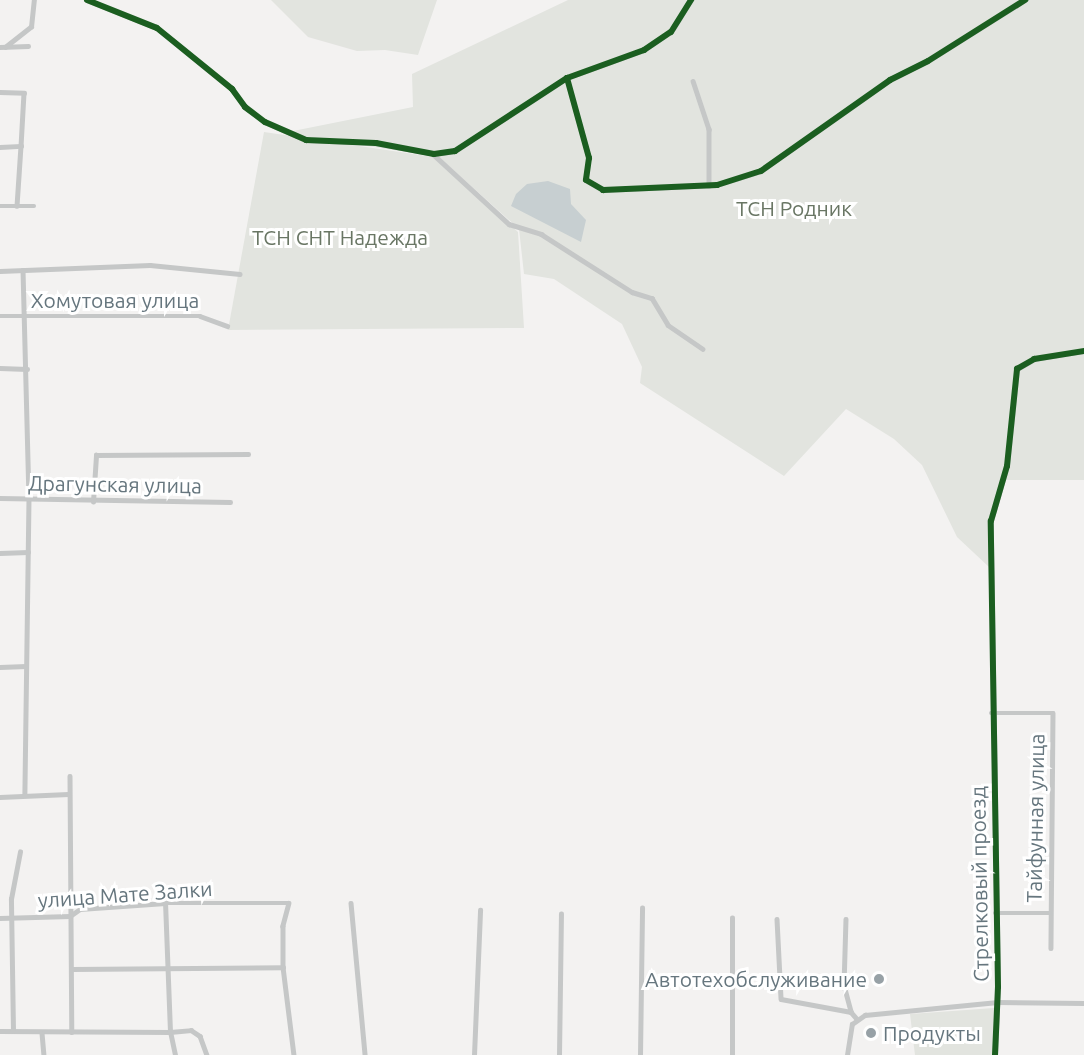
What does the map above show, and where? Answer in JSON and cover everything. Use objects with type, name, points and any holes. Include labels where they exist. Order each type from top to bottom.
[{"type":"street","points":[[2,47],[31,27],[34,0]]},
{"type":"street","points":[[87,0],[157,28],[232,89],[245,107],[265,122],[306,140],[376,143],[434,154],[455,151],[567,78],[644,50],[671,32],[691,0]]},
{"type":"street","points":[[567,78],[589,158],[586,180],[603,190],[708,186],[761,171],[890,80],[928,61],[1025,0]]},
{"type":"street","points":[[2,47],[28,46]]},
{"type":"street","points":[[693,81],[709,129],[708,186]]},
{"type":"street","points":[[0,92],[24,93],[17,206]]},
{"type":"street","points":[[0,147],[21,146]]},
{"type":"street","points":[[434,154],[509,224],[541,234],[632,292],[652,298],[668,325],[703,349]]},
{"type":"street","points":[[0,206],[34,206]]},
{"type":"street","points":[[0,271],[150,265],[240,274]]},
{"type":"street","points":[[23,270],[29,499],[25,795]]},
{"type":"street","name":"Хомутовая улица","points":[[0,316],[200,316],[227,326]]},
{"type":"street","name":"Стрелковый проезд","points":[[995,1055],[997,1002],[991,521],[1007,466],[1014,378],[1022,364],[1084,351]]},
{"type":"street","points":[[0,368],[27,369]]},
{"type":"street","points":[[93,502],[96,455],[248,454]]},
{"type":"street","name":"Драгунская улица","points":[[0,498],[93,502],[230,502]]},
{"type":"street","points":[[0,553],[28,552]]},
{"type":"street","points":[[0,667],[26,666]]},
{"type":"street","name":"Тайфунная улица","points":[[992,713],[1053,713],[1051,948]]},
{"type":"street","points":[[70,776],[68,794],[72,1032]]},
{"type":"street","points":[[0,796],[68,794]]},
{"type":"street","points":[[13,1031],[10,918],[12,888],[21,852]]},
{"type":"street","points":[[165,903],[170,1032],[175,1055]]},
{"type":"street","name":"улица Мате Залки","points":[[0,918],[70,916],[80,909],[165,903],[289,903],[283,926],[284,967]]},
{"type":"street","points":[[351,903],[365,1055]]},
{"type":"street","points":[[640,1055],[642,908]]},
{"type":"street","points":[[474,1055],[480,910]]},
{"type":"street","points":[[995,913],[1050,913]]},
{"type":"street","points":[[559,1055],[561,914]]},
{"type":"street","points":[[732,918],[732,1055]]},
{"type":"street","points":[[777,919],[781,999],[851,1012]]},
{"type":"street","points":[[846,919],[844,985],[851,1012],[857,1019]]},
{"type":"street","points":[[72,969],[284,967],[294,1055]]},
{"type":"street","points":[[847,1055],[848,1035],[857,1019],[878,1012],[997,1002],[1084,1004]]},
{"type":"street","points":[[0,1031],[195,1032],[204,1042],[207,1055]]},
{"type":"street","points":[[42,1033],[44,1055]]},
{"type":"green space","points":[[271,0],[437,0],[418,55],[385,50],[357,51],[308,37]]},
{"type":"green space","name":"ТСН Родник","points":[[568,0],[1084,0],[1084,480],[1001,480],[990,516],[989,567],[957,537],[922,465],[894,439],[846,409],[784,476],[640,383],[642,367],[622,324],[554,279],[524,274],[519,229],[439,157],[283,133],[413,107],[412,74]]},
{"type":"green space","name":"ТСН СНТ Надежда","points":[[264,132],[434,157],[518,232],[524,328],[228,330]]},
{"type":"green space","points":[[994,1008],[993,1055],[915,1055],[910,1014]]},
{"type":"shaded area","points":[[548,181],[570,189],[571,204],[586,220],[581,242],[511,206],[516,194],[527,184]]},
{"type":"cycle path","points":[[87,0],[157,28],[232,89],[245,107],[265,122],[306,140],[376,143],[434,154],[455,151],[567,78],[644,50],[671,32],[691,0]]},
{"type":"cycle path","points":[[567,78],[589,158],[586,180],[603,190],[717,185],[761,171],[890,80],[928,61],[1025,0]]},
{"type":"cycle path","points":[[995,1055],[998,987],[991,521],[1007,466],[1017,369],[1034,359],[1084,351]]},
{"type":"place","name":"Автотехобслуживание","points":[[879,979]]},
{"type":"place","name":"Продукты","points":[[871,1033]]}]
